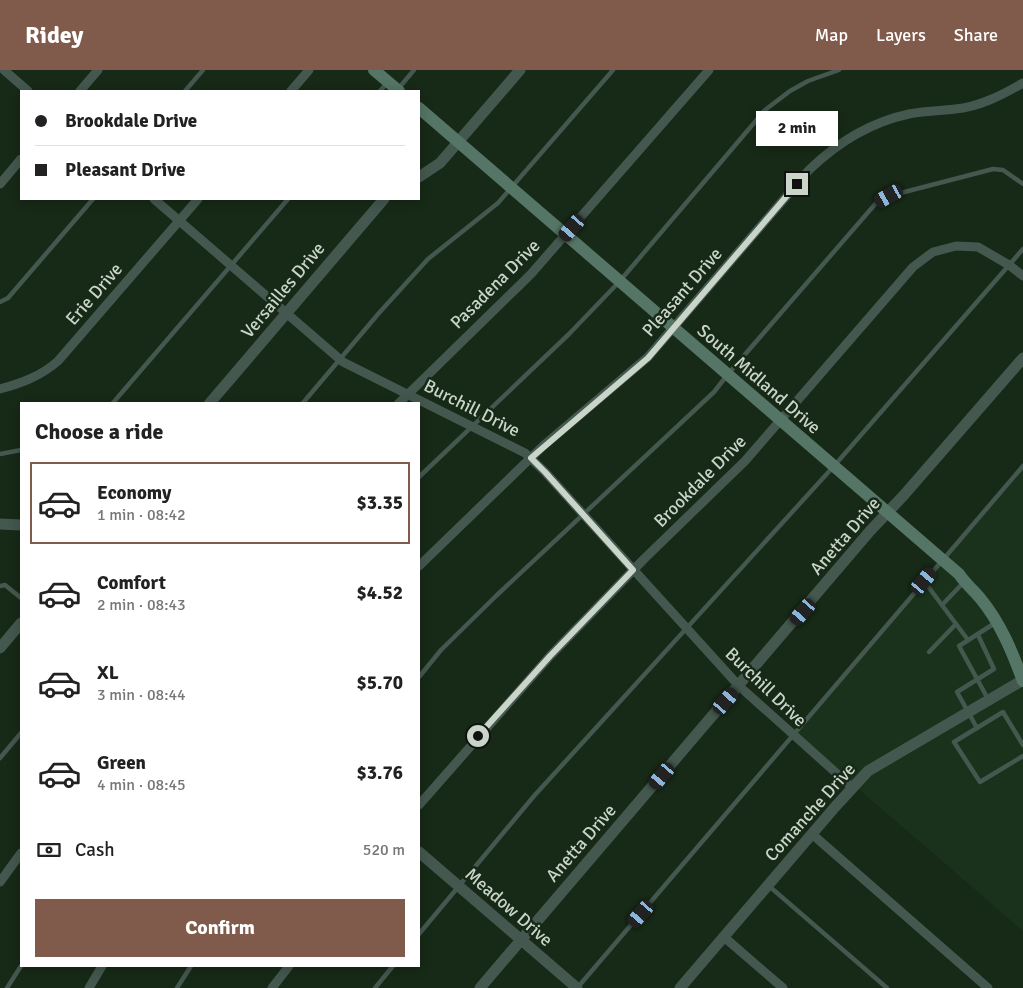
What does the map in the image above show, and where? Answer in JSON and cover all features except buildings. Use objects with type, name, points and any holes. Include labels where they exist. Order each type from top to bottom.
[{"type":"main road","points":[[374,70],[391,89]]},
{"type":"main road","name":"South Midland Drive","points":[[420,109],[565,236],[888,512],[965,581],[980,598],[996,622],[1010,647],[1023,680]]},
{"type":"street","points":[[2,70],[27,90]]},
{"type":"street","points":[[81,90],[98,70]]},
{"type":"street","points":[[291,90],[309,70]]},
{"type":"street","points":[[420,175],[440,163],[520,70]]},
{"type":"street","name":"Pasadena Drive","points":[[400,402],[531,274],[709,70]]},
{"type":"street","name":"Pleasant Drive","points":[[420,565],[531,458],[648,358],[809,170],[835,148],[849,138],[871,127],[896,118],[926,111],[955,109],[977,104],[999,96],[1023,83]]},
{"type":"street","points":[[0,184],[20,160]]},
{"type":"street","name":"Burchill Drive","points":[[155,200],[340,360],[525,452],[584,514],[739,686],[853,788]]},
{"type":"street","name":"Erie Drive","points":[[0,389],[18,385],[34,378],[55,364],[197,200]]},
{"type":"street","name":"Versailles Drive","points":[[211,402],[383,200]]},
{"type":"street","name":"Brookdale Drive","points":[[420,803],[508,702],[633,570],[745,461],[782,421],[913,267],[933,252],[956,246],[978,247],[1009,265],[1023,276]]},
{"type":"street","name":"Anetta Drive","points":[[480,988],[870,531],[1023,358]]},
{"type":"street","points":[[0,524],[20,525]]},
{"type":"street","points":[[0,648],[20,624]]},
{"type":"street","name":"Comanche Drive","points":[[681,988],[868,771],[1023,680]]},
{"type":"street","points":[[812,834],[988,988]]},
{"type":"street","name":"Meadow Drive","points":[[420,853],[577,988]]},
{"type":"street","points":[[0,882],[20,854]]},
{"type":"street","points":[[724,937],[783,988]]},
{"type":"street","points":[[89,988],[101,967]]},
{"type":"street","points":[[272,988],[287,967]]},
{"type":"lane","points":[[186,90],[203,70]]},
{"type":"lane","points":[[391,89],[414,70]]},
{"type":"lane","points":[[304,402],[379,313],[428,259],[498,203],[613,70]]},
{"type":"lane","points":[[420,476],[569,334],[619,282],[765,110],[790,91],[808,81],[839,70]]},
{"type":"lane","points":[[420,676],[441,650],[483,609],[714,392],[877,202],[889,196],[993,169],[1003,170],[1023,184]]},
{"type":"lane","points":[[0,302],[8,298],[92,200]]},
{"type":"lane","points":[[114,402],[287,200]]},
{"type":"lane","points":[[420,933],[534,796],[834,466],[1023,249]]},
{"type":"lane","points":[[0,454],[20,450]]},
{"type":"lane","points":[[577,988],[1023,466]]},
{"type":"lane","points":[[924,581],[968,640]]},
{"type":"lane","points":[[942,605],[965,581]]},
{"type":"lane","points":[[0,586],[5,585],[20,597]]},
{"type":"lane","points":[[989,700],[960,646],[996,622]]},
{"type":"lane","points":[[929,652],[956,624]]},
{"type":"lane","points":[[977,728],[957,692],[994,669],[978,635]]},
{"type":"lane","points":[[1023,745],[1003,712],[954,742],[980,782],[1023,756]]},
{"type":"lane","points":[[0,758],[20,734]]},
{"type":"lane","points":[[768,886],[887,988]]},
{"type":"lane","points":[[8,988],[20,967]]},
{"type":"lane","points":[[177,988],[190,967]]},
{"type":"lane","points":[[376,988],[392,967]]},
{"type":"shaded area","points":[[1023,468],[1023,931],[796,735]]},
{"type":"route","points":[[478,736],[550,656],[633,570],[531,458],[648,358],[797,184]]}]
